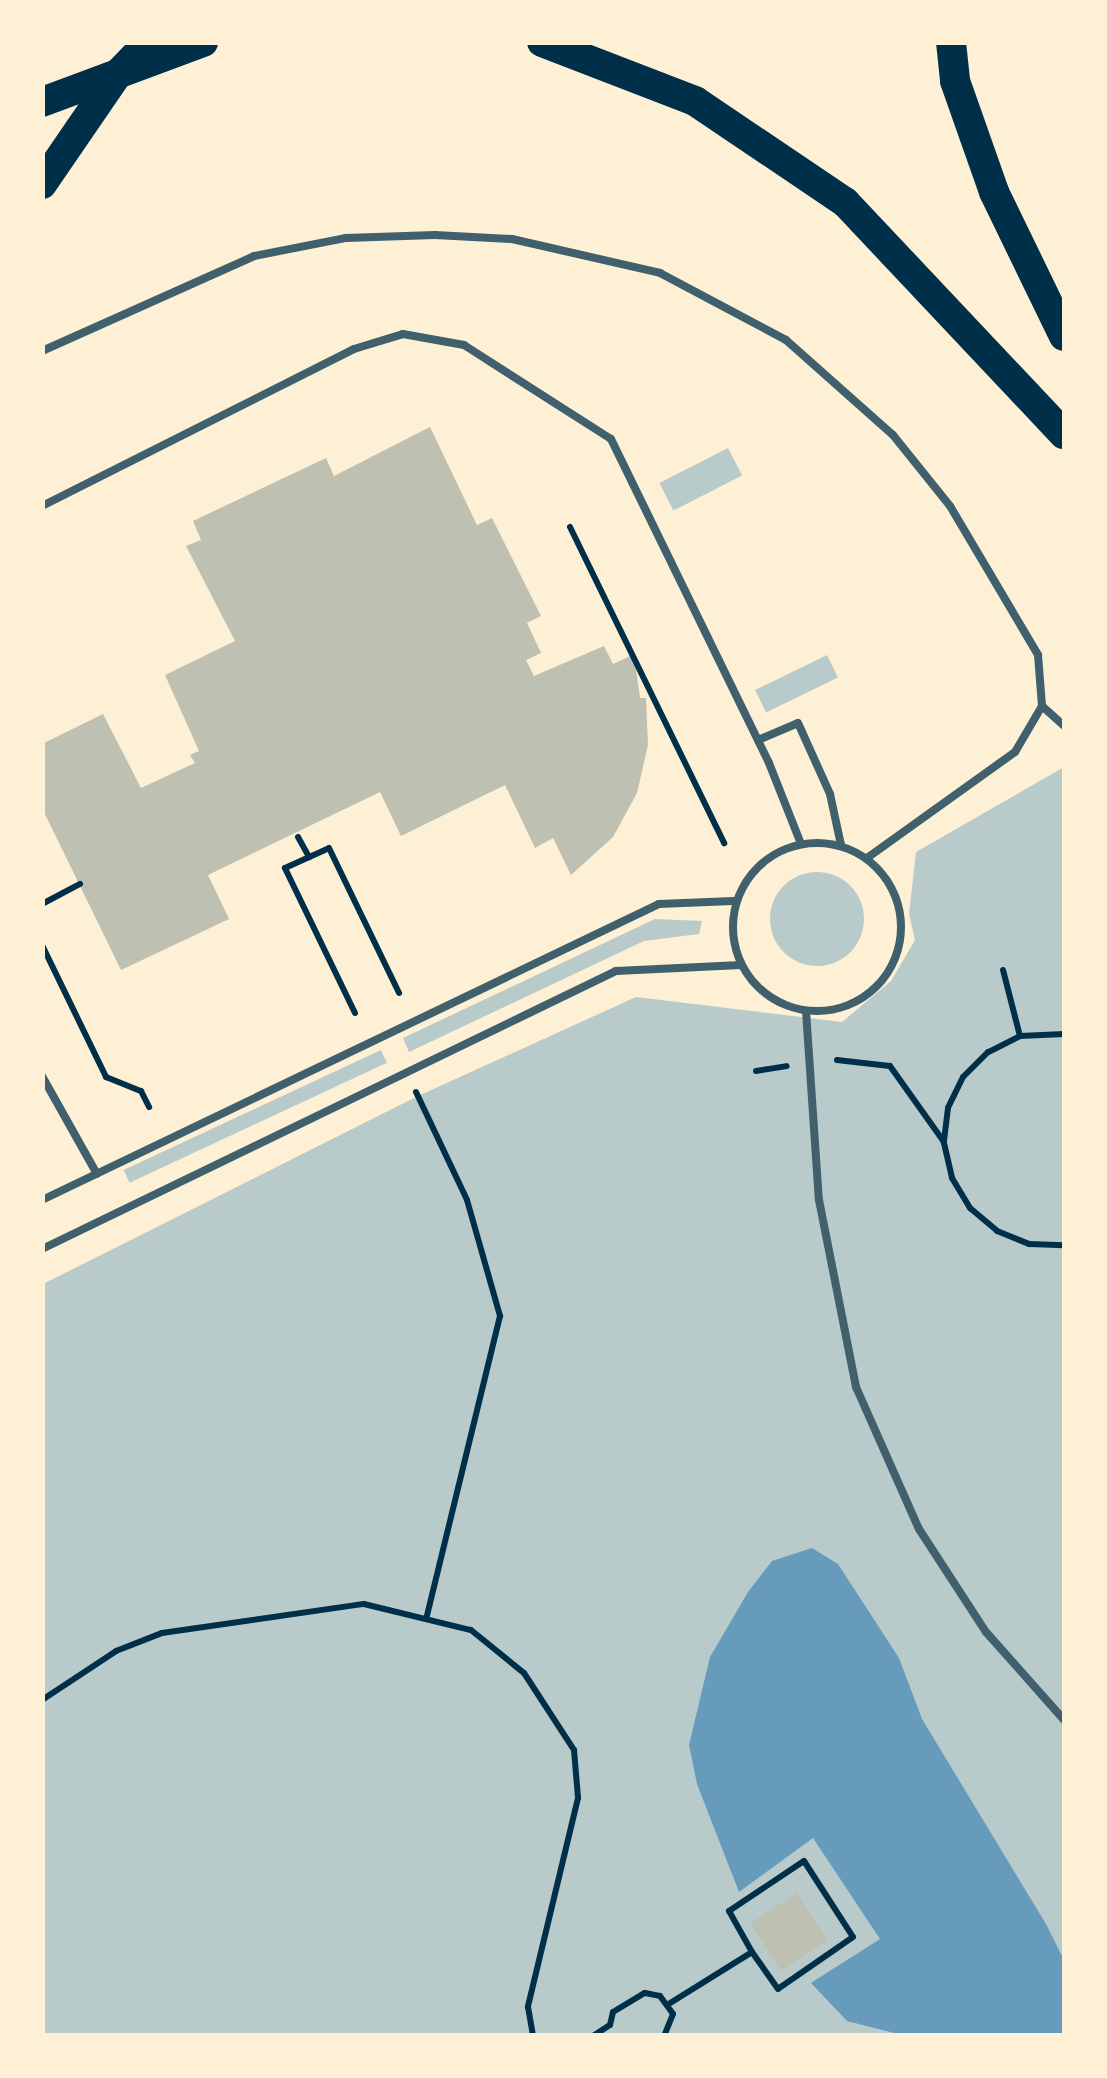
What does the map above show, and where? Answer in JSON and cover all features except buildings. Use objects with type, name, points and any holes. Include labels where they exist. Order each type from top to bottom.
[{"type":"highway","points":[[542,42],[694,100],[845,202],[1064,434]]},
{"type":"highway","points":[[950,42],[955,81],[994,192],[1064,336]]},
{"type":"highway","points":[[42,102],[175,45]]},
{"type":"highway","points":[[42,184],[116,76],[175,45]]},
{"type":"lane","points":[[42,352],[254,256],[346,238],[512,238],[660,273],[786,340],[893,434],[1001,583],[1038,655],[1042,706],[1014,752],[867,858]]},
{"type":"lane","points":[[42,506],[354,349],[403,334],[464,345],[611,440],[758,740],[801,844]]},
{"type":"lane","points":[[1042,706],[1064,726]]},
{"type":"lane","points":[[758,740],[798,723],[830,794],[841,845]]},
{"type":"lane","points":[[801,844],[841,845],[867,858],[899,903],[896,960],[860,1000],[806,1011],[758,988],[741,965],[733,902],[762,862],[801,844]]},
{"type":"lane","points":[[44,1197],[659,904],[733,902]]},
{"type":"lane","points":[[42,1249],[616,972],[741,965]]},
{"type":"lane","points":[[806,1011],[819,1200],[856,1387],[919,1529],[986,1632],[1064,1720]]},
{"type":"lane","points":[[42,1076],[96,1174]]},
{"type":"path","points":[[570,527],[724,844]]},
{"type":"path","points":[[298,837],[309,857]]},
{"type":"path","points":[[355,1013],[285,868],[328,848],[398,993]]},
{"type":"path","points":[[42,904],[80,884]]},
{"type":"path","points":[[42,945],[106,1076],[141,1091],[149,1107]]},
{"type":"path","points":[[1004,970],[1020,1036]]},
{"type":"path","points":[[1064,1034],[1020,1036],[988,1052],[963,1077],[948,1108],[944,1143],[952,1178],[970,1208],[997,1231],[1030,1244],[1064,1245]]},
{"type":"path","points":[[837,1060],[890,1066],[944,1143]]},
{"type":"path","points":[[756,1070],[793,1065]]},
{"type":"path","points":[[407,1072],[468,1200],[500,1316],[427,1615]]},
{"type":"path","points":[[42,1700],[116,1651],[162,1633],[364,1604],[427,1615],[471,1630],[524,1673],[574,1750],[578,1798],[528,2006],[533,2036]]},
{"type":"path","points":[[804,1860],[853,1937],[778,1989],[752,1952],[729,1912],[804,1860]]},
{"type":"path","points":[[667,2005],[752,1952]]},
{"type":"path","points":[[593,2036],[610,2025],[613,2012],[645,1994],[667,2005],[674,2014],[664,2036]]},
{"type":"shaded area","points":[[728,448],[742,476],[673,511],[659,483]]},
{"type":"shaded area","points":[[827,655],[838,677],[766,713],[755,690]]},
{"type":"shaded area","points":[[1064,767],[1064,2035],[43,2036],[43,1284],[418,1096],[636,997],[842,1022],[891,981],[915,940],[909,914],[916,852]]},
{"type":"shaded area","points":[[817,872],[835,876],[850,886],[860,901],[864,919],[860,937],[850,952],[835,962],[817,966],[799,962],[784,952],[774,937],[770,919],[774,901],[784,886],[799,876]]},
{"type":"shaded area","points":[[655,919],[702,921],[699,934],[644,941],[409,1052],[403,1038]]},
{"type":"shaded area","points":[[381,1050],[387,1063],[130,1183],[124,1170]]},
{"type":"water","points":[[812,1548],[838,1564],[899,1658],[922,1719],[1046,1924],[1064,1960],[1064,2035],[902,2035],[847,2021],[811,1983],[880,1939],[813,1838],[739,1892],[697,1784],[689,1745],[710,1657],[748,1592],[772,1561]]}]
